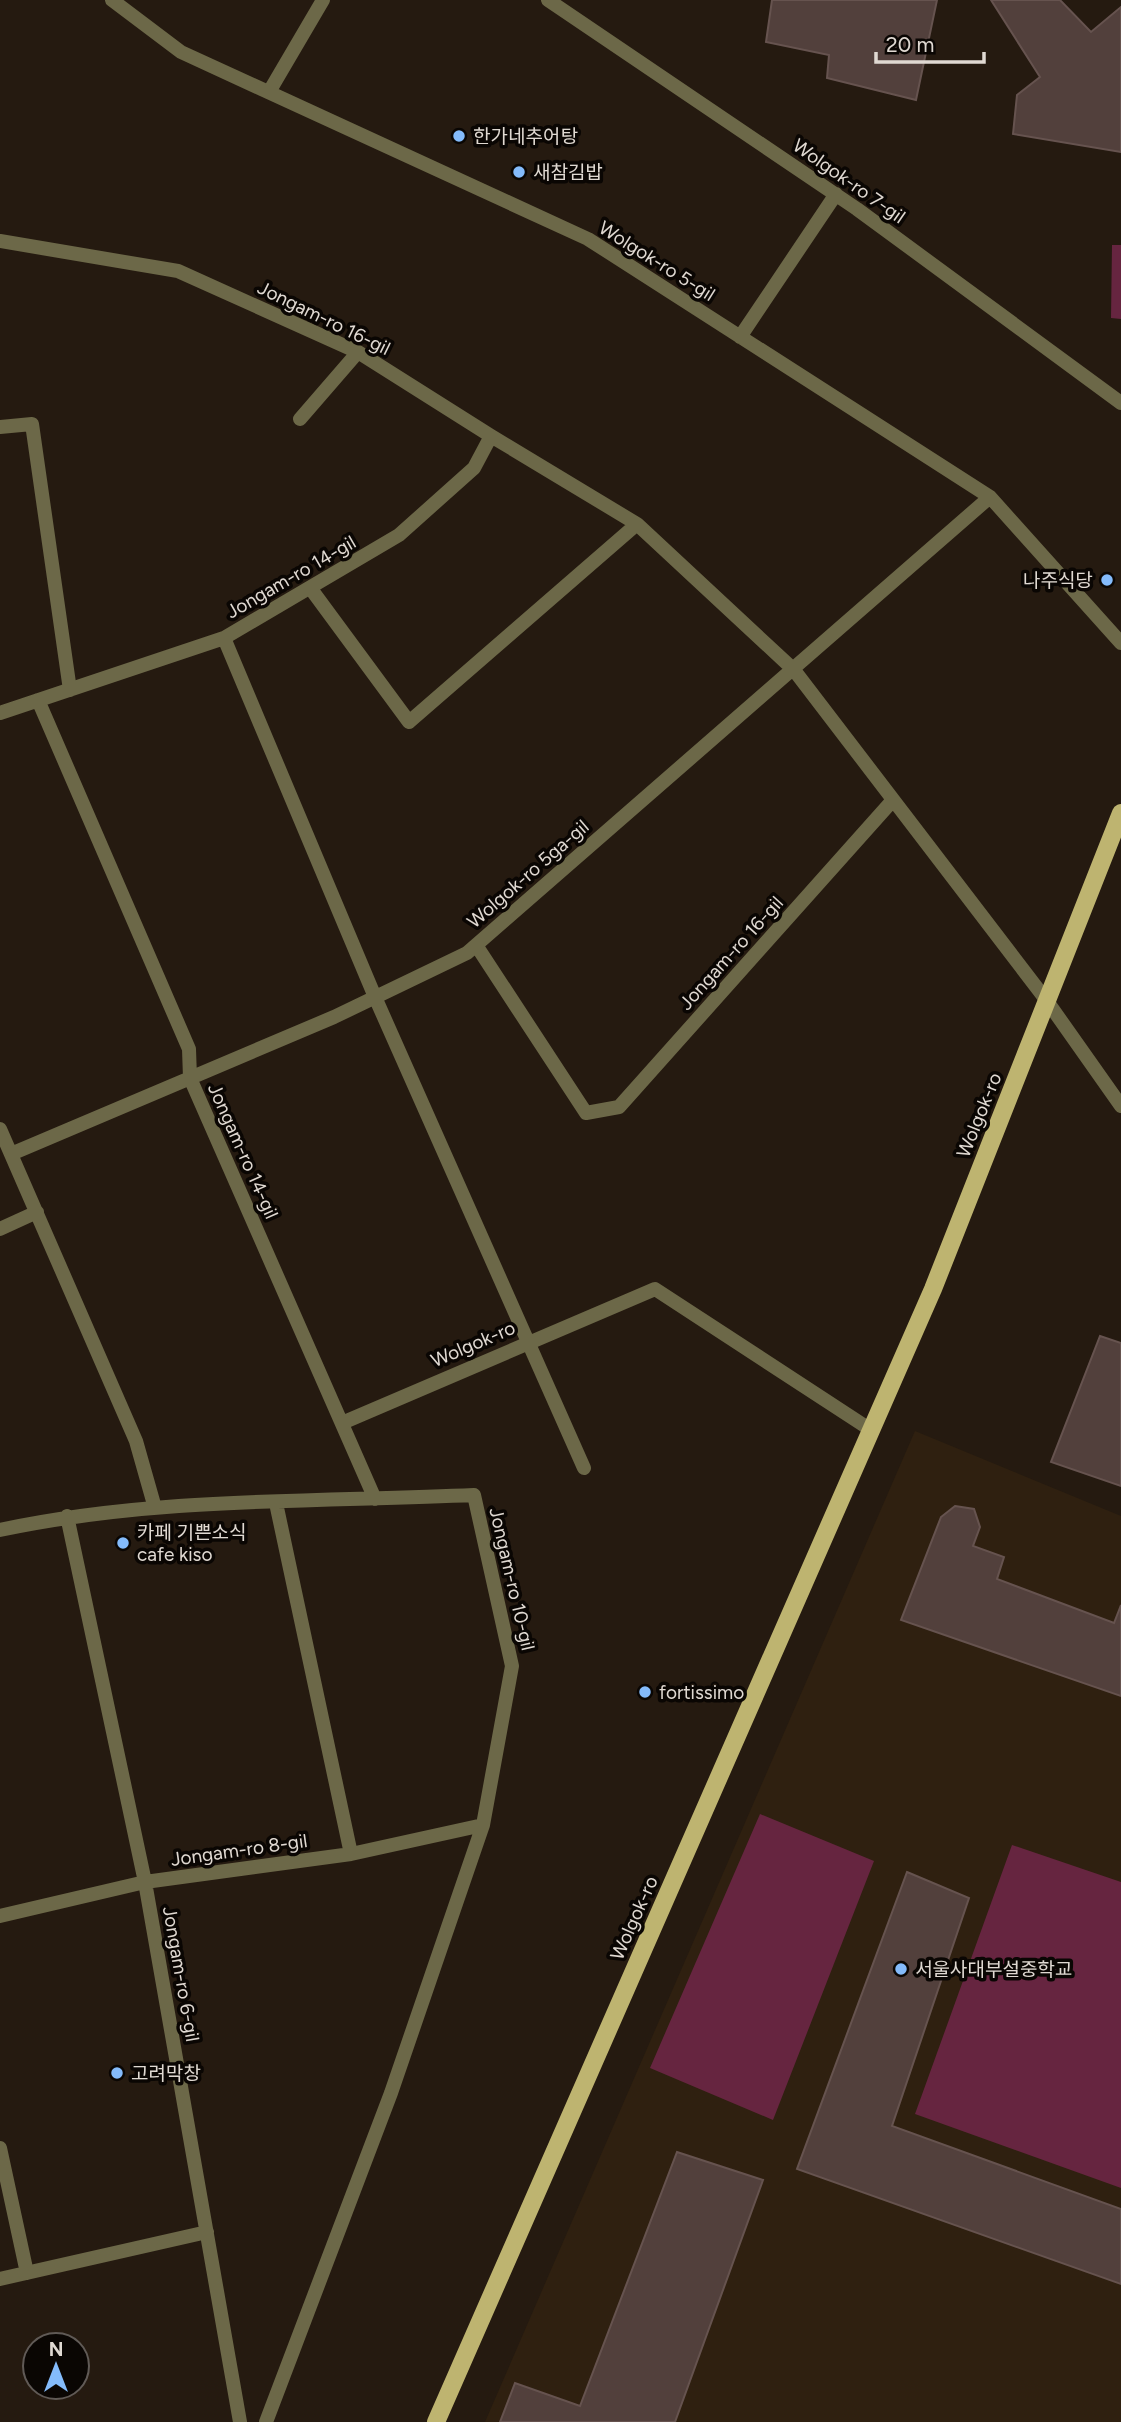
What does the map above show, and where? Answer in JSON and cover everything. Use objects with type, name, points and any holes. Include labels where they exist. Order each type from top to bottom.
[{"type":"main road","name":"Wolgok-ro","points":[[436,2422],[933,1289],[1121,813]]},
{"type":"street","name":"Wolgok-ro 5-gil","points":[[112,0],[181,52],[588,239],[990,497],[1121,643]]},
{"type":"street","points":[[270,92],[323,0]]},
{"type":"street","name":"Wolgok-ro 7-gil","points":[[548,0],[836,194],[1121,404]]},
{"type":"street","points":[[740,337],[836,194]]},
{"type":"street","name":"Jongam-ro 16-gil","points":[[0,242],[178,271],[358,352],[637,524],[794,670],[1047,1001],[1121,1106]]},
{"type":"street","points":[[300,419],[358,352]]},
{"type":"street","points":[[0,427],[32,424],[70,690]]},
{"type":"street","name":"Jongam-ro 14-gil","points":[[0,713],[224,638],[311,589],[399,535],[474,468],[491,436]]},
{"type":"street","name":"Wolgok-ro 5ga-gil","points":[[11,1154],[375,997],[467,953],[990,497]]},
{"type":"street","points":[[311,589],[409,722],[637,524]]},
{"type":"street","points":[[224,638],[375,997],[584,1468]]},
{"type":"street","name":"Jongam-ro 14-gil","points":[[38,701],[189,1049],[190,1078],[375,1499]]},
{"type":"street","name":"Jongam-ro 16-gil","points":[[476,945],[586,1113],[619,1107],[893,800]]},
{"type":"street","points":[[0,1129],[136,1441],[155,1508]]},
{"type":"street","points":[[0,1229],[37,1212]]},
{"type":"street","name":"Wolgok-ro","points":[[342,1423],[655,1289],[871,1430]]},
{"type":"street","name":"Jongam-ro 10-gil","points":[[0,1530],[67,1516],[155,1508],[474,1495],[512,1666],[484,1825]]},
{"type":"street","points":[[276,1503],[351,1854]]},
{"type":"street","name":"Jongam-ro 6-gil","points":[[67,1516],[145,1882],[240,2422]]},
{"type":"street","points":[[265,2422],[391,2093],[484,1825]]},
{"type":"street","name":"Jongam-ro 8-gil","points":[[0,1916],[145,1882],[351,1854],[484,1825]]},
{"type":"street","points":[[0,2148],[27,2273]]},
{"type":"street","points":[[0,2279],[207,2232]]},
{"type":"shaded area","points":[[1112,245],[1121,245],[1121,319],[1111,318]]},
{"type":"shaded area","name":"서울사대부설중학교","points":[[915,1431],[1121,1516],[1121,2422],[485,2422]]},
{"type":"shaded area","points":[[760,1814],[874,1861],[773,2120],[650,2068]]},
{"type":"shaded area","points":[[1012,1845],[1121,1882],[1121,2188],[915,2114]]},
{"type":"building","points":[[772,0],[937,0],[916,100],[827,78],[829,55],[766,42]]},
{"type":"building","points":[[991,0],[1060,0],[1091,32],[1121,7],[1121,152],[1013,134],[1017,95],[1040,77]]},
{"type":"building","points":[[1100,1336],[1121,1343],[1121,1486],[1051,1462]]},
{"type":"building","points":[[955,1506],[974,1509],[980,1527],[973,1546],[1004,1557],[997,1579],[1114,1623],[1121,1605],[1121,1696],[901,1620],[941,1517]]},
{"type":"building","points":[[907,1872],[969,1898],[892,2126],[1121,2209],[1121,2284],[797,2169]]},
{"type":"building","points":[[677,2152],[763,2180],[675,2422],[500,2422],[515,2383],[580,2406]]},
{"type":"place","name":"한가네추어탕","points":[[459,136]]},
{"type":"place","name":"새참김밥","points":[[519,172]]},
{"type":"place","name":"나주식당","points":[[1107,580]]},
{"type":"place","name":"카페 기쁜소식 cafe kiso","points":[[123,1543]]},
{"type":"place","name":"fortissimo","points":[[645,1692]]},
{"type":"place","name":"서울사대부설중학교","points":[[901,1969]]},
{"type":"place","name":"고려막창","points":[[117,2073]]}]
